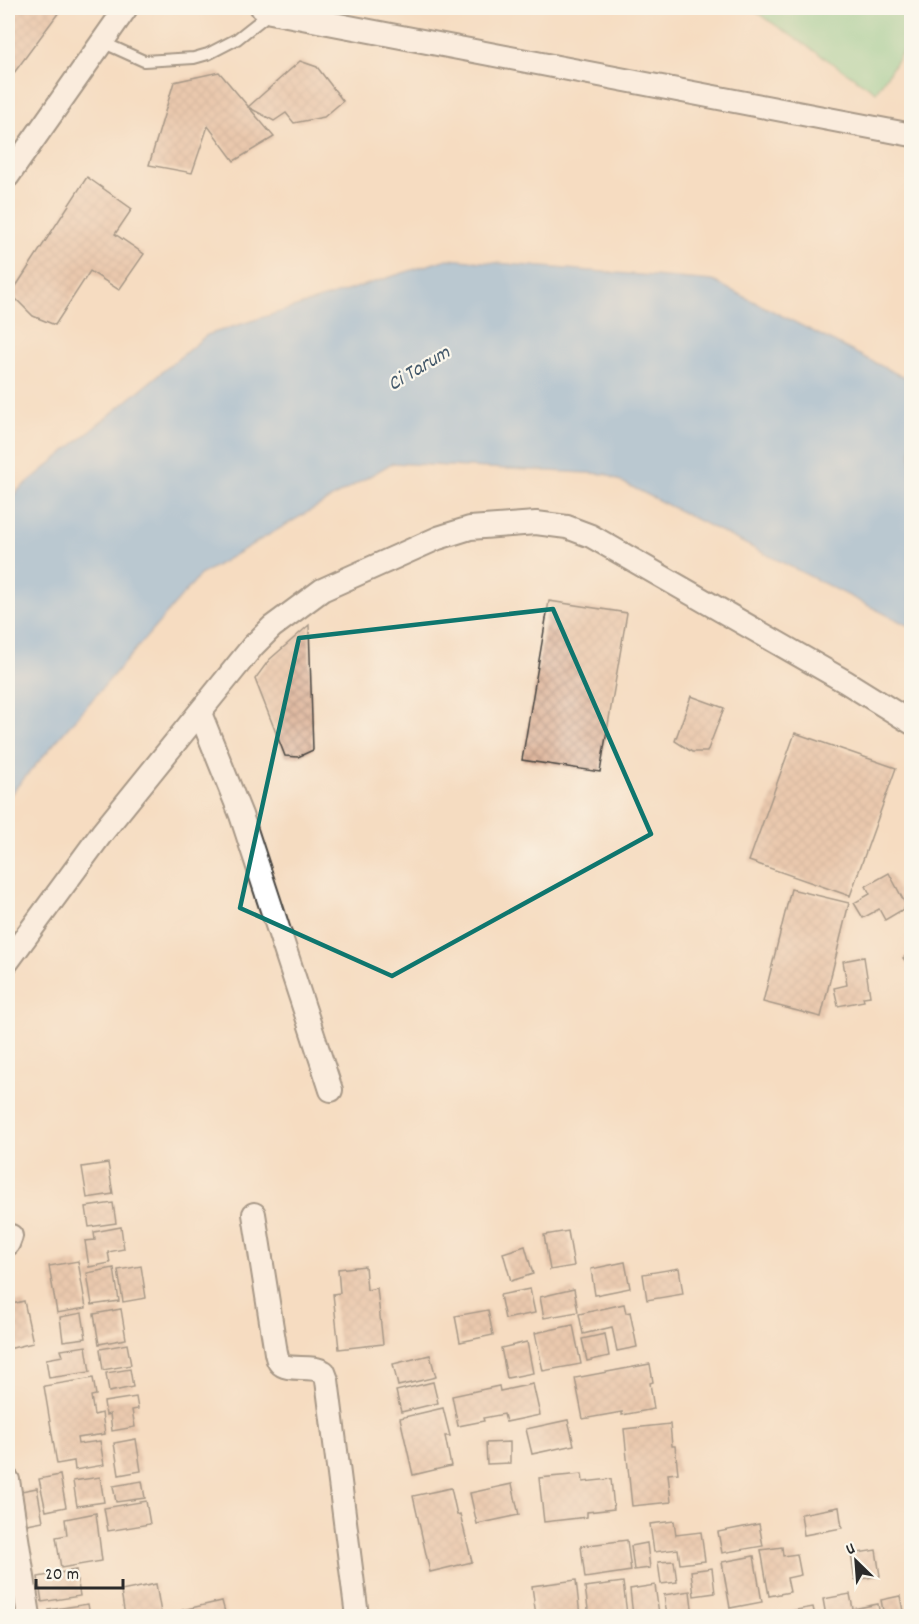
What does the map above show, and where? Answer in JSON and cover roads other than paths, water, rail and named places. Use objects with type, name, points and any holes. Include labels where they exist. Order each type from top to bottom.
[{"type":"street","points":[[8,176],[126,8]]},
{"type":"street","points":[[269,9],[912,135]]},
{"type":"street","points":[[8,961],[102,833],[253,646],[272,627],[322,590],[421,546],[470,528],[536,523],[567,527],[591,536],[846,682],[912,723]]},
{"type":"street","points":[[200,713],[241,815],[331,1090]]},
{"type":"street","points":[[254,1214],[279,1363],[286,1367],[319,1368],[324,1372],[327,1380],[357,1617]]},
{"type":"street","points":[[8,1480],[29,1617]]},
{"type":"lane","points":[[102,42],[144,61],[194,58],[208,54],[237,39],[269,9]]},
{"type":"water","name":"Ci Tarum","points":[[447,259],[713,281],[911,381],[911,627],[606,474],[392,463],[200,575],[8,797],[8,503],[16,492],[207,335]]}]
